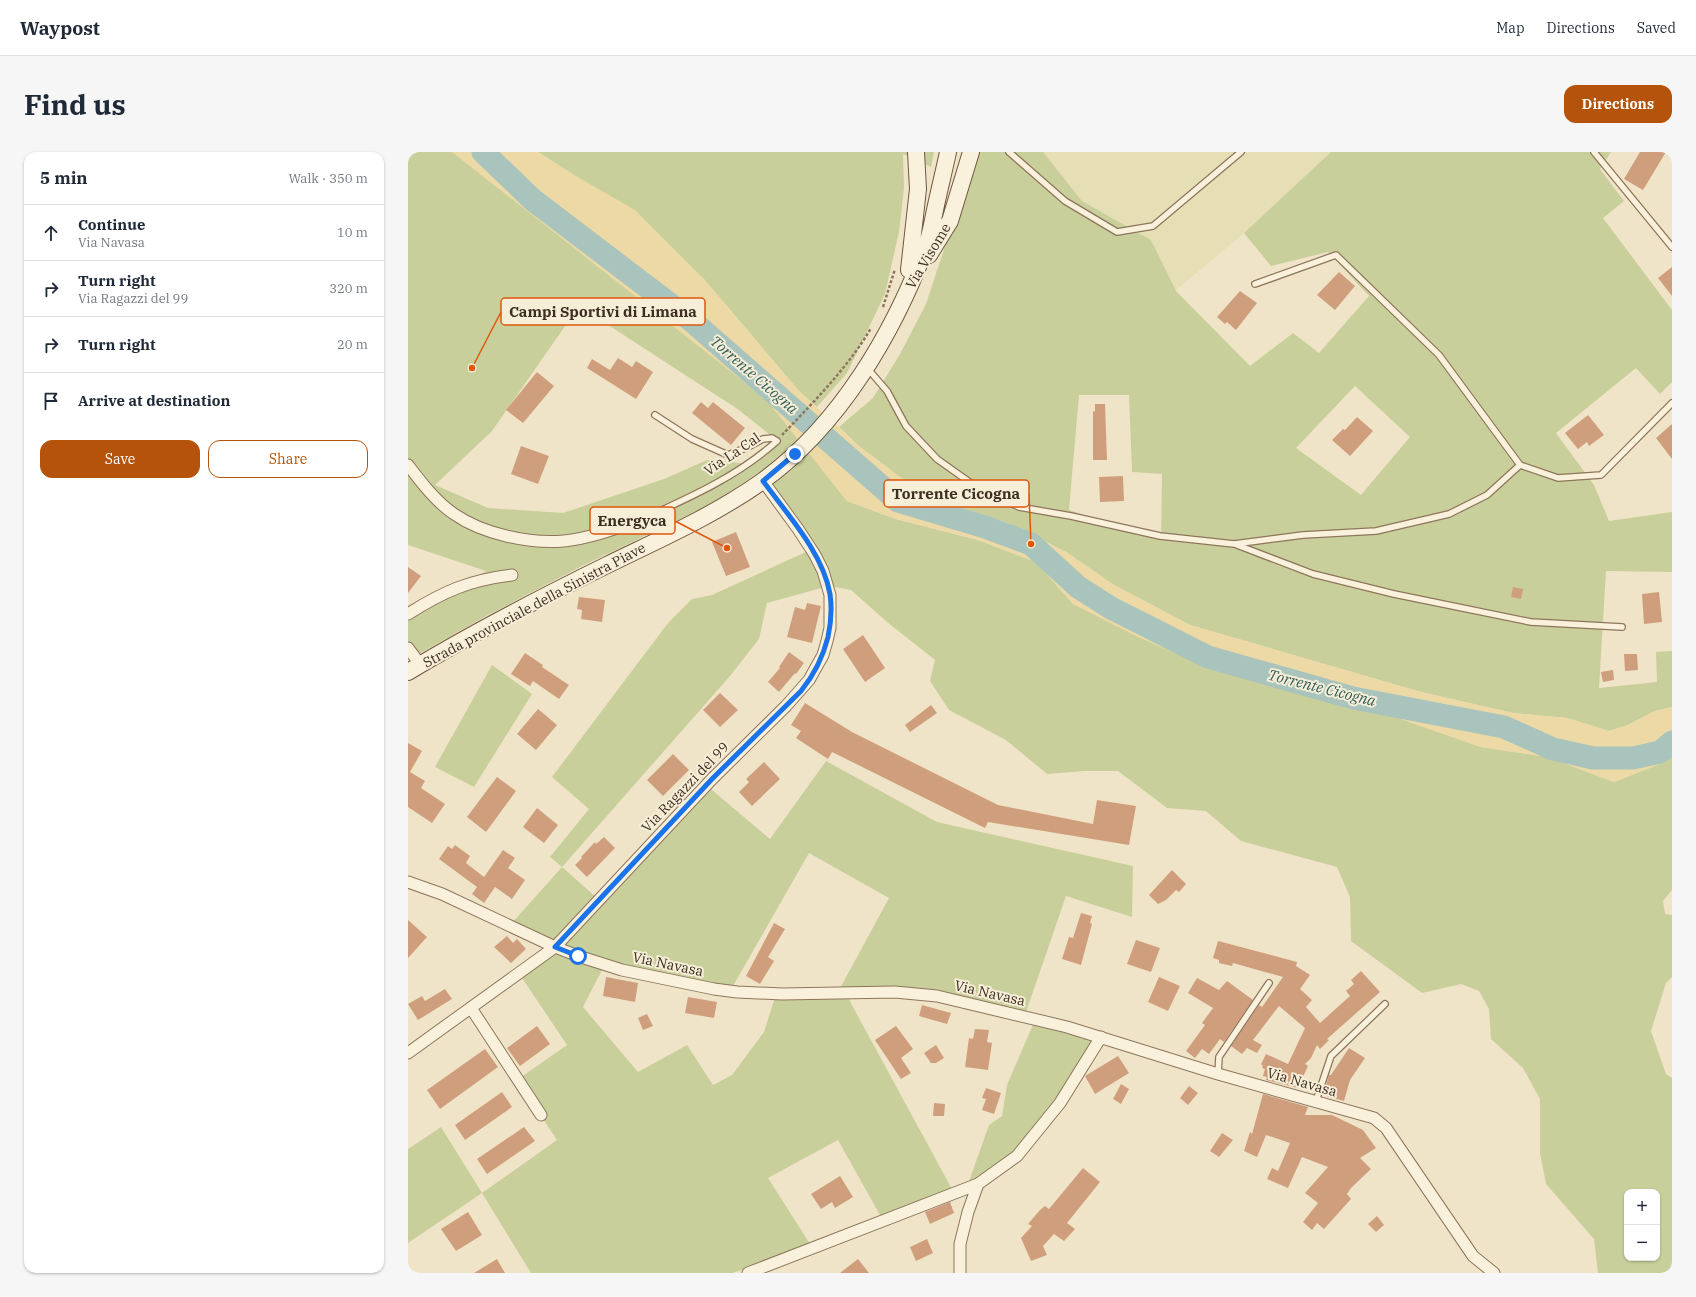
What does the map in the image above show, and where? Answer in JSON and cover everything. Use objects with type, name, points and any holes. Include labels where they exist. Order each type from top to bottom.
[{"type":"main road","name":"Via Visome","points":[[905,294],[912,248],[918,189],[916,152]]},
{"type":"main road","name":"Strada provinciale della Sinistra Piave","points":[[414,668],[496,622],[723,508],[763,481],[795,454],[826,422],[847,396],[866,367],[905,294],[928,240],[948,152]]},
{"type":"main road","name":"Via Visome","points":[[905,294],[950,221],[970,152]]},
{"type":"street","points":[[408,465],[424,485],[452,513],[470,524],[490,531],[514,537],[547,541],[564,541],[593,535],[646,518],[652,518],[658,521],[668,536]]},
{"type":"street","name":"Via Ragazzi del 99","points":[[408,1053],[555,947],[712,779],[801,691],[810,680],[823,655],[830,622],[830,595],[828,583],[807,542],[763,481]]},
{"type":"street","points":[[408,614],[453,589],[475,581],[512,575]]},
{"type":"street","points":[[408,648],[414,668]]},
{"type":"street","name":"Via Navasa","points":[[408,882],[442,894],[555,947],[622,970],[714,989],[737,992],[782,994],[915,993],[937,996],[1037,1019],[1101,1037],[1218,1074],[1374,1118],[1386,1128],[1473,1256],[1494,1273]]},
{"type":"street","points":[[471,1008],[541,1115]]},
{"type":"street","points":[[748,1273],[978,1184],[1017,1156],[1060,1103],[1101,1037]]},
{"type":"street","points":[[960,1273],[959,1258],[962,1237],[968,1212],[978,1184]]},
{"type":"street","points":[[1473,1256],[1482,1273]]},
{"type":"lane","points":[[1009,152],[1065,201],[1117,232],[1153,226],[1241,152]]},
{"type":"lane","points":[[1594,152],[1672,247]]},
{"type":"lane","points":[[1255,284],[1336,255],[1439,355],[1520,465],[1558,478],[1601,475],[1672,403]]},
{"type":"lane","points":[[866,367],[887,391],[906,426],[937,459],[975,486],[1019,507],[1071,516],[1160,536],[1234,544],[1303,535],[1376,532],[1449,514],[1487,495],[1520,465]]},
{"type":"lane","name":"Via La Cal","points":[[646,518],[733,475],[762,455],[777,441],[772,438],[763,439],[728,455],[692,439],[655,415]]},
{"type":"lane","points":[[1234,544],[1313,574],[1409,597],[1532,622],[1622,627]]},
{"type":"lane","points":[[1218,1074],[1219,1057],[1269,983]]},
{"type":"lane","points":[[1316,1102],[1331,1056],[1385,1004]]},
{"type":"path","points":[[883,309],[895,268]]},
{"type":"path","points":[[785,433],[864,341],[875,322]]},
{"type":"shaded area","points":[[1043,152],[1331,152],[1244,233],[1175,291],[1151,240],[1082,201]]},
{"type":"green space","points":[[408,152],[452,152],[457,154],[767,400],[847,501],[896,519],[978,540],[1036,562],[1073,604],[1481,747],[1548,757],[1614,782],[1657,765],[1672,756],[1672,890],[1663,901],[1665,914],[1672,915],[1672,977],[1666,983],[1651,1031],[1666,1074],[1672,1078],[1672,1273],[1598,1273],[1594,1239],[1546,1184],[1540,1153],[1540,1099],[1523,1068],[1491,1039],[1489,1009],[1479,991],[1461,984],[1422,993],[1351,941],[1350,897],[1337,867],[1241,841],[1206,811],[1167,808],[1118,771],[1084,771],[1047,774],[1006,740],[949,710],[930,681],[935,660],[887,622],[851,590],[829,586],[767,603],[759,639],[730,676],[562,867],[550,857],[589,809],[552,777],[668,623],[692,599],[712,595],[808,551],[759,472],[714,503],[584,565],[488,615],[408,660],[408,621],[486,571],[408,545]],"holes":[[[579,306],[739,410],[780,443],[752,464],[707,460],[664,479],[563,513],[488,508],[435,485],[492,431]]]},
{"type":"green space","points":[[538,152],[934,152],[931,167],[903,154],[904,188],[899,232],[885,294],[847,373],[817,407],[799,391],[703,278],[574,175]]},
{"type":"green space","points":[[976,152],[1043,152],[1082,201],[1151,240],[1176,291],[1250,366],[1293,333],[1319,353],[1369,296],[1328,252],[1271,266],[1244,233],[1331,152],[1611,152],[1600,169],[1624,201],[1603,218],[1672,310],[1672,382],[1660,394],[1636,368],[1556,433],[1594,485],[1609,521],[1672,512],[1672,572],[1606,571],[1599,688],[1657,682],[1656,652],[1672,651],[1672,707],[1655,711],[1628,725],[1609,731],[1567,718],[1513,713],[1421,692],[1190,625],[1114,585],[1066,552],[1008,523],[927,497],[860,447],[839,427],[873,398],[900,354],[926,304]],"holes":[[[1355,386],[1410,437],[1361,495],[1296,448]],[[1079,395],[1129,395],[1132,472],[1162,474],[1161,540],[1069,510]]]},
{"type":"green space","points":[[492,665],[532,694],[474,787],[435,767]]},
{"type":"green space","points":[[826,761],[937,822],[1133,866],[1132,917],[1066,896],[1024,1018],[935,999],[847,996],[953,1191],[881,1217],[838,1140],[768,1178],[810,1244],[766,1262],[732,1273],[531,1273],[482,1193],[557,1140],[517,1080],[567,1045],[518,972],[554,945],[511,924],[562,867],[597,898],[705,784],[770,839]],"holes":[[[809,853],[889,898],[839,990],[775,997],[764,1032],[732,1075],[713,1085],[687,1045],[638,1072],[583,1007],[603,968],[729,993]]]},
{"type":"green space","points":[[1035,1020],[1102,1041],[1020,1156],[967,1187],[989,1125],[1002,1116],[1007,1085]]},
{"type":"green space","points":[[441,1127],[482,1193],[408,1243],[408,1149]]},
{"type":"sand","points":[[452,152],[538,152],[574,175],[635,210],[703,278],[799,391],[860,447],[927,497],[1008,523],[1066,552],[1114,585],[1190,625],[1421,692],[1513,713],[1567,718],[1609,731],[1628,725],[1655,711],[1672,707],[1672,756],[1657,765],[1614,782],[1548,757],[1481,747],[1386,714],[1210,668],[1138,637],[1073,604],[1036,562],[978,540],[896,519],[847,501],[767,400]]},
{"type":"building","points":[[1640,152],[1666,152],[1643,190],[1624,179]]},
{"type":"building","points":[[1672,267],[1672,296],[1658,278]]},
{"type":"building","points":[[1339,272],[1355,286],[1335,310],[1317,295]]},
{"type":"building","points":[[1240,291],[1257,303],[1236,330],[1227,322],[1225,324],[1217,317]]},
{"type":"building","points":[[618,358],[632,367],[636,361],[653,372],[636,399],[587,368],[592,359],[610,370]]},
{"type":"building","points":[[537,372],[554,386],[523,423],[506,410]]},
{"type":"building","points":[[701,402],[708,408],[713,402],[745,428],[731,445],[692,413]]},
{"type":"building","points":[[1095,404],[1105,404],[1107,460],[1093,460],[1093,411],[1095,412]]},
{"type":"building","points":[[1588,415],[1604,435],[1589,446],[1587,442],[1578,449],[1565,433]]},
{"type":"building","points":[[1357,417],[1373,431],[1350,456],[1332,440],[1343,429],[1345,430]]},
{"type":"building","points":[[1672,424],[1672,459],[1656,438]]},
{"type":"building","points":[[521,446],[549,456],[538,484],[511,474]]},
{"type":"building","points":[[1123,476],[1124,501],[1100,502],[1099,477]]},
{"type":"building","points":[[736,532],[750,567],[726,576],[712,542]]},
{"type":"building","points":[[408,567],[421,576],[408,593]]},
{"type":"building","points":[[1513,587],[1523,589],[1521,599],[1511,597]]},
{"type":"building","points":[[1659,592],[1662,622],[1644,624],[1642,594]]},
{"type":"building","points":[[579,597],[605,600],[602,622],[581,619],[582,610],[577,609]]},
{"type":"building","points":[[807,603],[821,606],[812,643],[787,637],[795,607],[805,610]]},
{"type":"building","points":[[863,635],[885,668],[865,682],[843,649]]},
{"type":"building","points":[[789,652],[804,663],[779,692],[768,682],[780,668],[779,667]]},
{"type":"building","points":[[525,653],[543,665],[542,667],[569,685],[559,699],[533,681],[530,686],[511,674]]},
{"type":"building","points":[[1624,654],[1637,654],[1638,670],[1625,671]]},
{"type":"building","points":[[1613,670],[1614,680],[1603,682],[1601,672]]},
{"type":"building","points":[[720,693],[738,710],[720,727],[703,710]]},
{"type":"building","points":[[805,703],[852,732],[998,805],[1093,824],[1097,800],[1136,806],[1129,845],[988,822],[985,828],[832,752],[828,759],[796,738],[801,731],[791,725]]},
{"type":"building","points":[[931,705],[937,713],[910,732],[905,725]]},
{"type":"building","points":[[538,709],[557,725],[536,750],[517,734]]},
{"type":"building","points":[[408,743],[422,751],[410,772],[425,781],[421,788],[445,804],[432,823],[408,807]]},
{"type":"building","points":[[673,754],[689,770],[663,796],[647,780]]},
{"type":"building","points":[[764,762],[780,779],[752,806],[739,792],[749,782],[746,779]]},
{"type":"building","points":[[497,777],[516,791],[486,832],[467,817]]},
{"type":"building","points":[[537,808],[558,825],[544,843],[523,827]]},
{"type":"building","points":[[604,837],[615,848],[587,877],[575,865],[595,842],[596,844]]},
{"type":"building","points":[[455,845],[470,856],[466,863],[484,877],[503,850],[515,858],[508,868],[525,880],[512,899],[495,887],[484,903],[472,894],[477,887],[439,859],[448,846],[452,849]]},
{"type":"building","points":[[1172,870],[1186,884],[1179,892],[1176,890],[1166,900],[1158,904],[1149,895]]},
{"type":"building","points":[[1081,913],[1092,916],[1090,923],[1092,924],[1081,965],[1062,959],[1069,937],[1073,938]]},
{"type":"building","points":[[408,920],[427,937],[408,958]]},
{"type":"building","points":[[774,923],[785,929],[768,957],[774,961],[760,984],[746,976]]},
{"type":"building","points":[[507,936],[513,943],[517,939],[526,949],[511,963],[494,947]]},
{"type":"building","points":[[1136,940],[1160,948],[1151,972],[1127,964]]},
{"type":"building","points":[[1218,941],[1297,962],[1296,966],[1310,975],[1300,989],[1312,1000],[1306,1007],[1320,1023],[1350,996],[1346,991],[1354,984],[1351,980],[1361,971],[1380,992],[1327,1039],[1329,1040],[1320,1049],[1317,1045],[1311,1058],[1305,1064],[1308,1066],[1298,1088],[1266,1080],[1267,1077],[1263,1076],[1265,1069],[1262,1068],[1263,1066],[1261,1064],[1266,1054],[1288,1064],[1305,1028],[1279,1006],[1253,1040],[1262,1045],[1257,1053],[1247,1048],[1242,1054],[1231,1046],[1259,1005],[1262,1007],[1283,977],[1233,963],[1232,966],[1219,963],[1219,960],[1213,958]]},
{"type":"building","points":[[606,977],[638,983],[635,1002],[603,996]]},
{"type":"building","points":[[1159,977],[1180,986],[1168,1011],[1148,1002]]},
{"type":"building","points":[[1197,978],[1219,990],[1227,981],[1253,1000],[1224,1042],[1220,1039],[1209,1054],[1202,1049],[1195,1058],[1186,1051],[1205,1025],[1202,1023],[1213,1008],[1188,993]]},
{"type":"building","points":[[445,989],[452,999],[418,1020],[408,1004],[422,996],[425,1001]]},
{"type":"building","points":[[688,997],[717,1002],[714,1018],[685,1013]]},
{"type":"building","points":[[922,1005],[951,1013],[947,1024],[919,1016]]},
{"type":"building","points":[[647,1014],[653,1026],[643,1030],[638,1018]]},
{"type":"building","points":[[537,1026],[550,1044],[520,1066],[507,1048]]},
{"type":"building","points":[[896,1026],[913,1049],[901,1058],[911,1073],[901,1079],[875,1040]]},
{"type":"building","points":[[975,1029],[989,1030],[987,1042],[992,1043],[988,1070],[965,1067],[969,1038],[973,1039]]},
{"type":"building","points":[[936,1045],[944,1058],[936,1063],[931,1063],[924,1053]]},
{"type":"building","points":[[1349,1048],[1365,1058],[1350,1080],[1344,1101],[1323,1095],[1329,1075],[1331,1075]]},
{"type":"building","points":[[485,1049],[498,1067],[440,1109],[427,1090]]},
{"type":"building","points":[[1118,1056],[1129,1073],[1095,1094],[1085,1076]]},
{"type":"building","points":[[1121,1084],[1129,1089],[1121,1104],[1113,1099]]},
{"type":"building","points":[[1189,1086],[1198,1093],[1188,1105],[1180,1098]]},
{"type":"building","points":[[986,1088],[1001,1093],[994,1114],[982,1110],[986,1099],[982,1098]]},
{"type":"building","points":[[502,1092],[512,1107],[465,1140],[455,1125]]},
{"type":"building","points":[[1263,1094],[1308,1107],[1305,1115],[1332,1115],[1363,1130],[1376,1148],[1360,1158],[1371,1169],[1351,1188],[1347,1194],[1351,1199],[1324,1229],[1317,1223],[1312,1230],[1303,1222],[1318,1203],[1305,1193],[1328,1167],[1302,1157],[1288,1188],[1267,1179],[1272,1168],[1278,1171],[1290,1143],[1266,1135],[1257,1157],[1244,1151],[1250,1132],[1252,1134]]},
{"type":"building","points":[[934,1103],[945,1104],[944,1116],[933,1116]]},
{"type":"building","points":[[524,1127],[535,1141],[487,1174],[477,1159]]},
{"type":"building","points":[[1222,1133],[1233,1140],[1219,1157],[1210,1151]]},
{"type":"building","points":[[1083,1168],[1100,1182],[1067,1223],[1075,1229],[1064,1241],[1054,1234],[1043,1246],[1047,1255],[1031,1261],[1021,1238],[1032,1226],[1028,1224],[1045,1206],[1049,1209]]},
{"type":"building","points":[[840,1176],[853,1197],[835,1208],[832,1202],[821,1209],[811,1194]]},
{"type":"building","points":[[950,1202],[954,1213],[930,1224],[925,1212]]},
{"type":"building","points":[[468,1212],[482,1235],[456,1251],[441,1229]]},
{"type":"building","points":[[1377,1216],[1384,1225],[1376,1232],[1368,1224]]},
{"type":"building","points":[[927,1239],[933,1253],[916,1261],[910,1247]]},
{"type":"building","points":[[497,1259],[505,1273],[474,1273]]},
{"type":"building","points":[[858,1259],[869,1273],[840,1273]]},
{"type":"waterway","name":"Torrente Cicogna","points":[[483,152],[533,200],[692,321],[898,501],[985,527],[1031,544],[1078,587],[1111,608],[1208,657],[1353,698],[1504,727],[1553,749],[1593,758],[1633,758],[1660,752],[1672,742]]},
{"type":"place","name":"Campi Sportivi di Limana","points":[[472,368]]},
{"type":"place","name":"Torrente Cicogna","points":[[1031,544]]},
{"type":"place","name":"Energyca","points":[[727,548]]},
{"type":"route","points":[[578,956],[555,947],[712,779],[801,691],[810,680],[823,655],[830,628],[831,611],[828,583],[807,542],[763,481],[795,454]]}]
